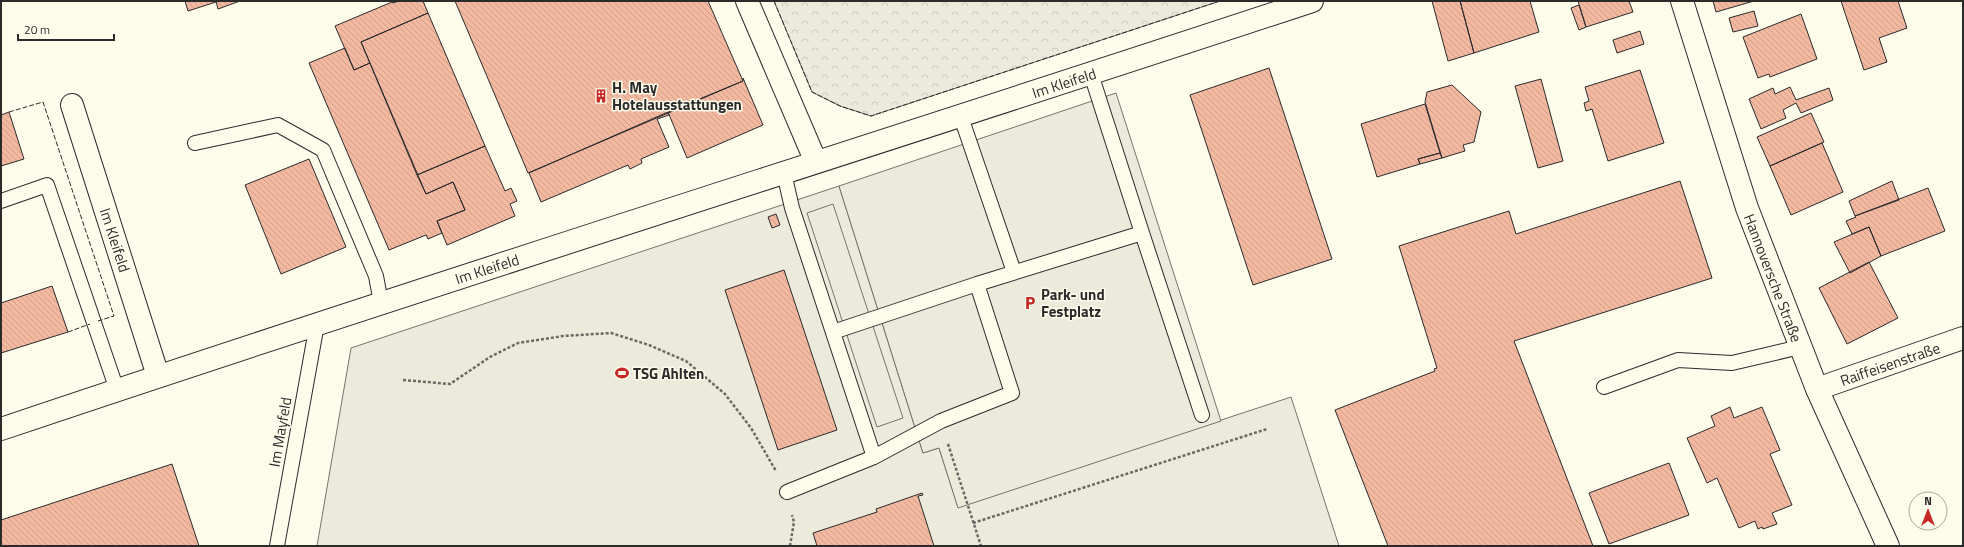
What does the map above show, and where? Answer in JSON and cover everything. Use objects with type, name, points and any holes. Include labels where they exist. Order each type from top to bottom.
[{"type":"street","points":[[747,1],[816,162]]},
{"type":"street","name":"Im Kleifeld","points":[[1,428],[816,162],[961,117],[1312,1]]},
{"type":"street","name":"Hannoversche Straße","points":[[1682,1],[1747,208],[1817,389],[1888,546]]},
{"type":"street","name":"Im Kleifeld","points":[[72,105],[158,376]]},
{"type":"street","name":"Raiffeisenstraße","points":[[1817,389],[1963,338]]},
{"type":"lane","points":[[1091,74],[1202,414]]},
{"type":"lane","points":[[961,117],[1014,272]]},
{"type":"lane","points":[[195,143],[278,125],[323,150],[376,276],[381,303]]},
{"type":"lane","points":[[784,173],[792,208],[874,456]]},
{"type":"lane","points":[[1,201],[47,185],[117,390]]},
{"type":"lane","points":[[833,332],[1014,272],[1142,233]]},
{"type":"lane","points":[[787,492],[874,456],[941,421],[1012,393],[977,284]]},
{"type":"lane","name":"Im Mayfeld","points":[[277,546],[316,324]]},
{"type":"lane","points":[[1604,387],[1678,360],[1732,364],[1800,347]]},
{"type":"path","points":[[404,380],[450,384],[490,356],[518,343],[563,336],[611,333],[649,345],[686,361],[724,394],[751,428],[787,492],[794,522],[790,546]]},
{"type":"path","points":[[941,421],[981,546]]},
{"type":"path","points":[[973,523],[1267,429]]},
{"type":"green space","points":[[774,1],[1220,1],[871,116],[840,106],[812,92]]},
{"type":"green space","name":"TSG Ahlten","points":[[839,186],[923,453],[939,448],[958,507],[1291,397],[1339,546],[317,546],[351,348]]},
{"type":"shaded area","name":"Park- und Festplatz","points":[[1116,93],[1221,421],[958,508],[939,448],[923,453],[839,186]]},
{"type":"shaded area","points":[[833,204],[903,418],[877,427],[807,213]]},
{"type":"building","points":[[185,1],[216,1],[216,2],[188,11]]},
{"type":"building","points":[[216,1],[240,1],[218,9]]},
{"type":"building","points":[[423,1],[428,13],[361,42],[370,63],[354,70],[335,26],[392,2]]},
{"type":"building","name":"H. May Hotelausstattungen","points":[[455,1],[708,1],[743,81],[528,173]]},
{"type":"building","points":[[1432,1],[1460,1],[1474,53],[1448,61]]},
{"type":"building","points":[[1460,1],[1530,1],[1539,32],[1474,53]]},
{"type":"building","points":[[1578,1],[1629,1],[1633,12],[1586,27]]},
{"type":"building","points":[[1713,1],[1754,1],[1716,12]]},
{"type":"building","points":[[1841,1],[1898,1],[1907,28],[1879,38],[1887,62],[1864,70]]},
{"type":"building","points":[[1579,5],[1586,27],[1579,30],[1571,8]]},
{"type":"building","points":[[1754,11],[1758,26],[1733,32],[1729,18]]},
{"type":"building","points":[[428,13],[485,146],[417,175],[361,42]]},
{"type":"building","points":[[1801,14],[1817,59],[1770,77],[1769,74],[1758,78],[1743,37]]},
{"type":"building","points":[[1640,31],[1644,44],[1617,53],[1613,40]]},
{"type":"building","points":[[345,48],[354,70],[370,63],[426,194],[453,182],[465,210],[437,221],[442,233],[428,239],[426,235],[389,250],[309,63]]},
{"type":"building","points":[[1269,68],[1332,259],[1253,285],[1190,95]]},
{"type":"building","points":[[1640,70],[1664,143],[1608,161],[1592,109],[1586,111],[1584,103],[1589,101],[1585,87]]},
{"type":"building","points":[[743,78],[763,125],[687,158],[668,112],[743,81]]},
{"type":"building","points":[[1541,79],[1563,161],[1538,168],[1515,86]]},
{"type":"building","points":[[1452,85],[1481,112],[1474,142],[1463,145],[1465,151],[1442,158],[1425,102],[1427,92]]},
{"type":"building","points":[[1790,87],[1796,100],[1829,88],[1833,100],[1801,113],[1796,103],[1783,110],[1786,118],[1761,129],[1749,99],[1773,88],[1775,94]]},
{"type":"building","points":[[1425,104],[1440,153],[1418,159],[1420,164],[1377,177],[1361,124]]},
{"type":"building","points":[[9,112],[24,159],[1,166],[1,115]]},
{"type":"building","points":[[668,112],[669,115],[657,119],[669,147],[641,159],[642,163],[630,169],[628,165],[541,202],[529,173]]},
{"type":"building","points":[[1811,113],[1824,142],[1770,166],[1757,137]]},
{"type":"building","points":[[1822,143],[1843,192],[1791,215],[1770,166]]},
{"type":"building","points":[[485,146],[505,191],[511,188],[517,201],[510,204],[515,216],[447,245],[437,221],[465,210],[453,182],[426,194],[417,175]]},
{"type":"building","points":[[1440,153],[1442,158],[1420,164],[1418,159]]},
{"type":"building","points":[[309,159],[346,247],[281,274],[245,185]]},
{"type":"building","points":[[1680,181],[1712,278],[1514,341],[1593,546],[1388,546],[1335,410],[1435,371],[1434,369],[1437,368],[1399,246],[1509,211],[1516,234]]},
{"type":"building","points":[[1892,181],[1899,200],[1855,216],[1849,201]]},
{"type":"building","points":[[1928,188],[1945,231],[1881,256],[1869,227],[1852,234],[1846,221],[1856,217],[1855,216]]},
{"type":"building","points":[[776,214],[780,225],[772,228],[768,217]]},
{"type":"building","points":[[1869,227],[1881,256],[1850,273],[1834,242]]},
{"type":"building","points":[[1869,262],[1898,318],[1847,344],[1819,288]]},
{"type":"building","points":[[784,270],[837,430],[778,450],[725,290]]},
{"type":"building","points":[[52,286],[68,332],[1,353],[1,303]]},
{"type":"building","points":[[1730,407],[1734,418],[1762,407],[1780,450],[1770,454],[1792,505],[1772,513],[1777,524],[1763,529],[1762,527],[1758,529],[1755,521],[1739,528],[1717,478],[1707,483],[1687,438],[1715,426],[1711,416]]},
{"type":"building","points":[[1669,463],[1689,515],[1609,544],[1589,493]]},
{"type":"building","points":[[172,464],[199,546],[1,546],[1,520]]},
{"type":"building","points":[[922,493],[923,495],[918,496],[934,546],[817,546],[813,533],[877,512],[876,509]]},
{"type":"fence","points":[[774,1],[812,92],[840,106],[871,116],[1220,1]]},
{"type":"fence","points":[[9,112],[43,102],[114,316],[98,321]]},
{"type":"fence","points":[[68,332],[90,324]]},
{"type":"place","name":"H. May Hotelausstattungen","points":[[601,96]]},
{"type":"place","name":"Park- und Festplatz","points":[[1030,303]]},
{"type":"place","name":"TSG Ahlten","points":[[622,373]]}]
